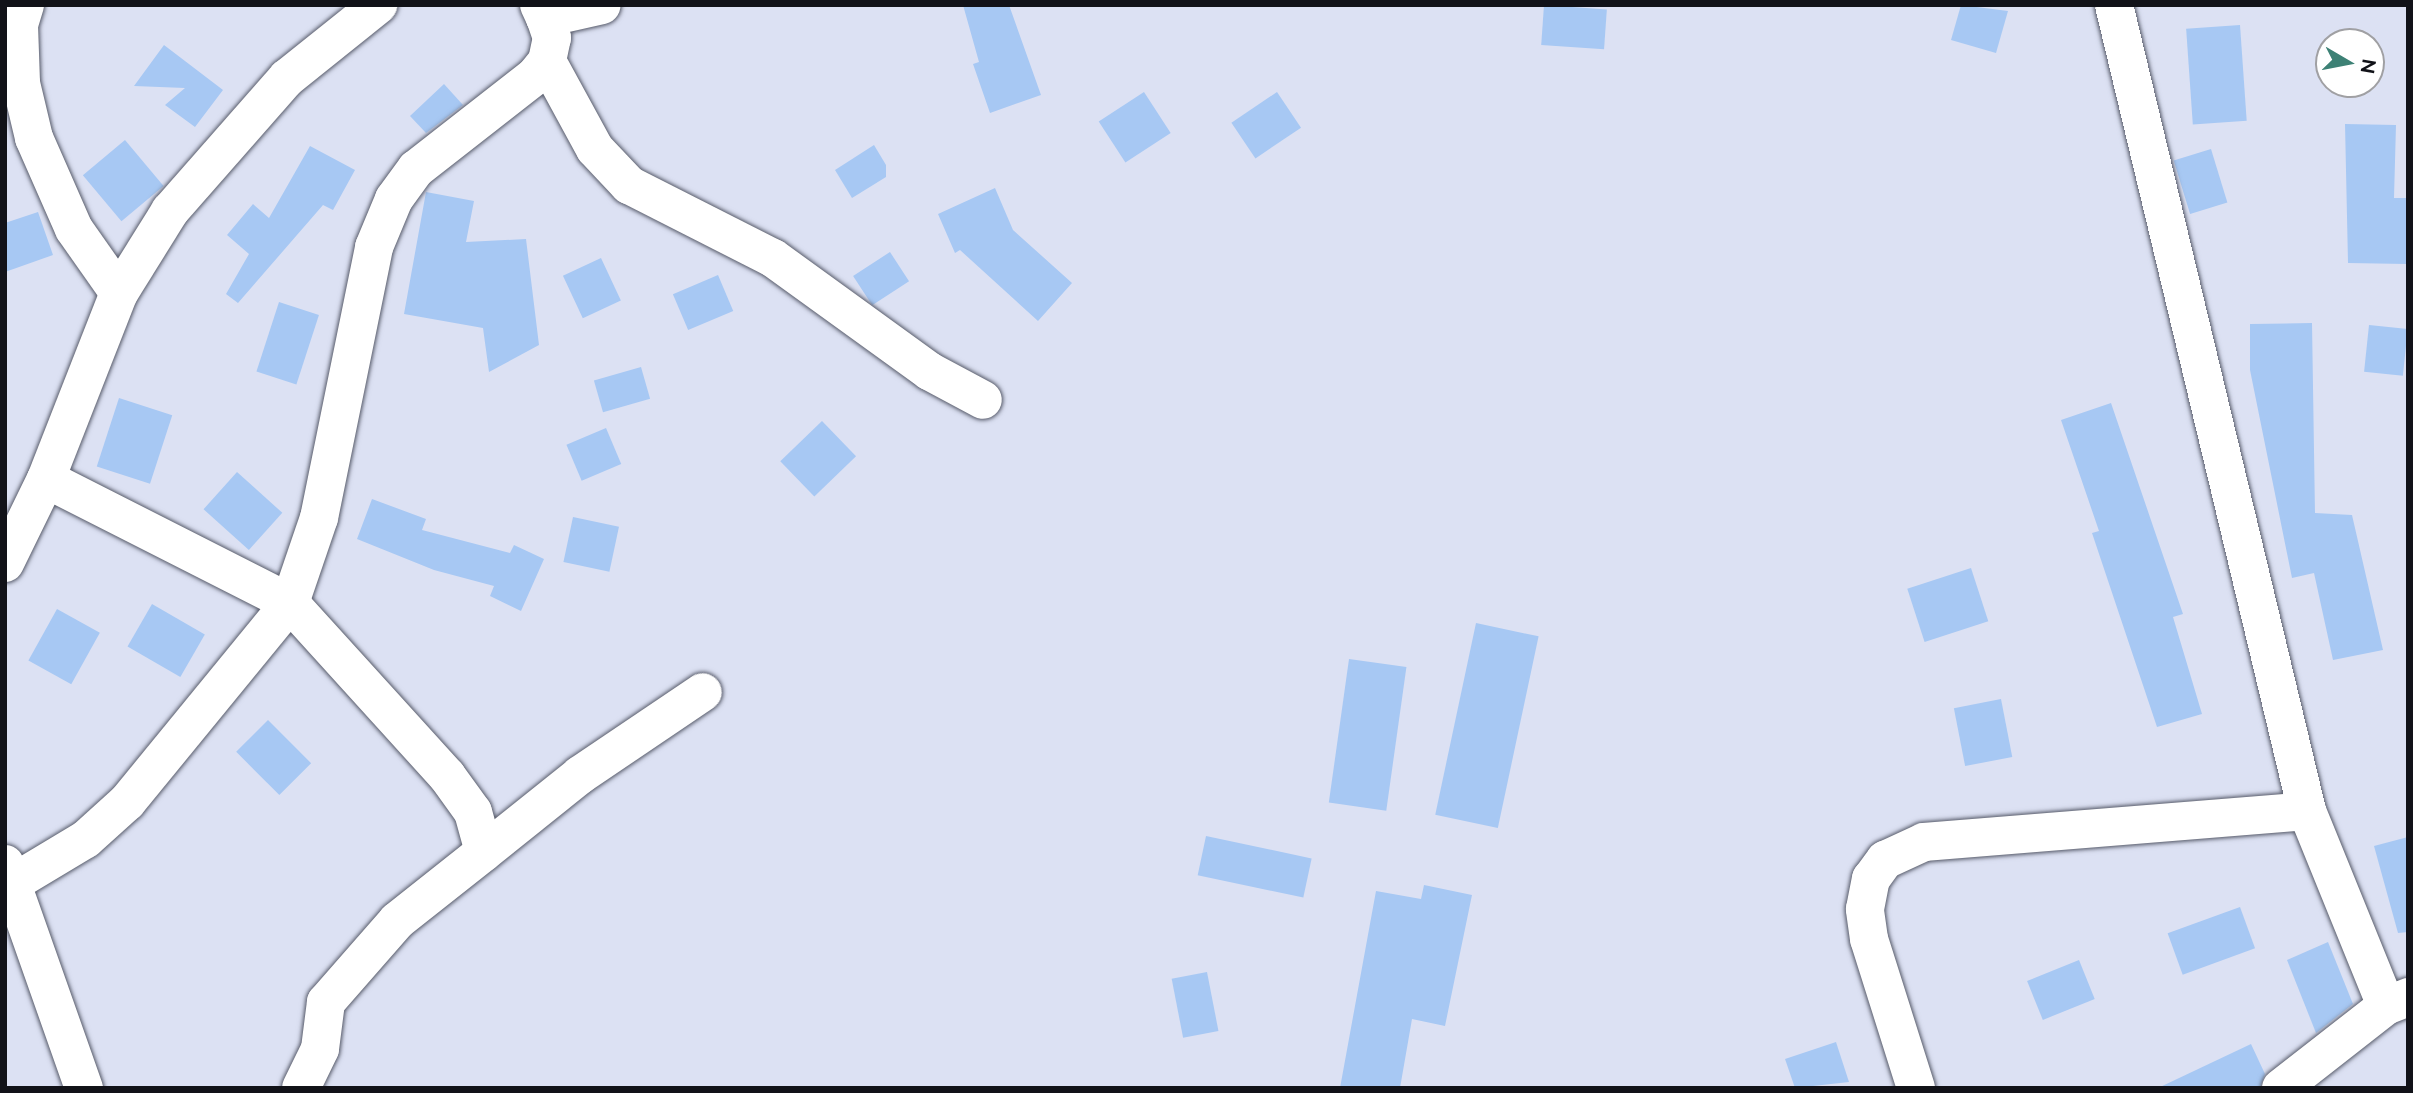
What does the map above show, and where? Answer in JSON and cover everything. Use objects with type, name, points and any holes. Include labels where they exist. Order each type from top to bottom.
[{"type":"street","points":[[24,5],[19,24],[21,83],[34,138],[74,229],[119,293]]},
{"type":"street","points":[[5,563],[46,479],[119,293],[170,211],[215,153],[287,78],[378,5]]},
{"type":"street","points":[[84,1088],[8,874],[86,839],[127,802],[290,603],[319,518],[374,247],[394,199],[416,169],[547,61],[552,38],[542,11],[602,5]]},
{"type":"street","points":[[2114,5],[2307,811],[2397,1001],[2281,1088]]},
{"type":"street","points":[[547,61],[595,149],[629,185],[773,258],[929,371],[983,400]]},
{"type":"street","points":[[46,479],[290,603],[447,776],[473,812],[484,852]]},
{"type":"street","points":[[301,1088],[320,1049],[326,1002],[397,921],[580,775],[703,692]]},
{"type":"street","points":[[1916,1088],[1869,939],[1867,899],[1871,879],[1885,860],[1924,842],[2307,811]]},
{"type":"building","points":[[963,5],[1009,5],[1041,95],[990,113],[973,64],[979,62]]},
{"type":"building","points":[[1544,5],[1607,9],[1604,49],[1541,45]]},
{"type":"building","points":[[1961,5],[2008,11],[1996,53],[1951,40]]},
{"type":"building","points":[[2240,25],[2247,121],[2193,125],[2186,29]]},
{"type":"building","points":[[164,45],[223,90],[195,127],[165,105],[185,88],[134,86]]},
{"type":"building","points":[[444,84],[463,105],[426,133],[410,116]]},
{"type":"building","points":[[1144,92],[1171,133],[1125,163],[1099,121]]},
{"type":"building","points":[[1277,92],[1301,128],[1255,158],[1231,123]]},
{"type":"building","points":[[2345,124],[2396,125],[2394,198],[2408,198],[2407,264],[2348,263]]},
{"type":"building","points":[[125,140],[164,186],[121,221],[83,175]]},
{"type":"building","points":[[874,145],[886,165],[886,177],[852,198],[835,170]]},
{"type":"building","points":[[310,146],[355,170],[333,210],[323,205],[238,303],[226,294],[249,254],[227,235],[253,204],[269,218]]},
{"type":"building","points":[[2211,149],[2227,203],[2190,214],[2174,160]]},
{"type":"building","points":[[995,188],[1013,230],[1072,283],[1038,321],[960,250],[955,253],[938,214]]},
{"type":"building","points":[[426,192],[474,201],[466,242],[526,239],[539,345],[489,372],[483,328],[404,314]]},
{"type":"building","points":[[38,212],[53,255],[5,272],[5,223]]},
{"type":"building","points":[[890,252],[909,281],[872,305],[853,276]]},
{"type":"building","points":[[601,258],[621,301],[583,318],[563,276]]},
{"type":"building","points":[[718,275],[733,311],[688,330],[673,294]]},
{"type":"building","points":[[279,302],[319,315],[296,384],[256,371]]},
{"type":"building","points":[[2312,323],[2315,513],[2352,515],[2383,650],[2333,660],[2314,573],[2292,578],[2250,370],[2250,324]]},
{"type":"building","points":[[2369,325],[2408,329],[2403,376],[2364,372]]},
{"type":"building","points":[[641,367],[650,399],[603,412],[594,381]]},
{"type":"building","points":[[119,398],[172,415],[150,484],[97,466]]},
{"type":"building","points":[[2111,403],[2183,614],[2173,617],[2202,714],[2157,727],[2092,533],[2099,531],[2061,420]]},
{"type":"building","points":[[822,421],[856,456],[814,497],[780,461]]},
{"type":"building","points":[[606,428],[621,464],[582,481],[566,445]]},
{"type":"building","points":[[237,472],[282,513],[249,550],[204,509]]},
{"type":"building","points":[[372,499],[426,519],[422,530],[510,553],[514,545],[544,559],[521,611],[490,596],[494,586],[434,570],[357,539]]},
{"type":"building","points":[[573,517],[619,527],[609,572],[563,562]]},
{"type":"building","points":[[1971,568],[1988,621],[1925,642],[1907,589]]},
{"type":"building","points":[[152,604],[205,634],[180,677],[128,646]]},
{"type":"building","points":[[57,609],[100,633],[71,684],[28,661]]},
{"type":"building","points":[[1476,623],[1539,636],[1498,828],[1435,815]]},
{"type":"building","points":[[1349,659],[1406,667],[1386,811],[1329,803]]},
{"type":"building","points":[[2001,699],[2012,757],[1965,766],[1954,708]]},
{"type":"building","points":[[268,720],[311,763],[279,795],[236,752]]},
{"type":"building","points":[[1206,836],[1312,858],[1303,898],[1198,875]]},
{"type":"building","points":[[2408,837],[2408,932],[2398,933],[2374,846]]},
{"type":"building","points":[[1424,885],[1472,895],[1445,1026],[1412,1019],[1400,1088],[1340,1088],[1376,891],[1421,899]]},
{"type":"building","points":[[2240,907],[2255,948],[2183,975],[2168,933]]},
{"type":"building","points":[[2328,942],[2353,1004],[2316,1033],[2287,960]]},
{"type":"building","points":[[2079,960],[2095,999],[2043,1020],[2027,981]]},
{"type":"building","points":[[1207,972],[1218,1031],[1183,1038],[1172,979]]},
{"type":"building","points":[[1836,1042],[1849,1082],[1795,1088],[1785,1059]]},
{"type":"building","points":[[2251,1044],[2265,1074],[2260,1088],[2158,1088]]}]
